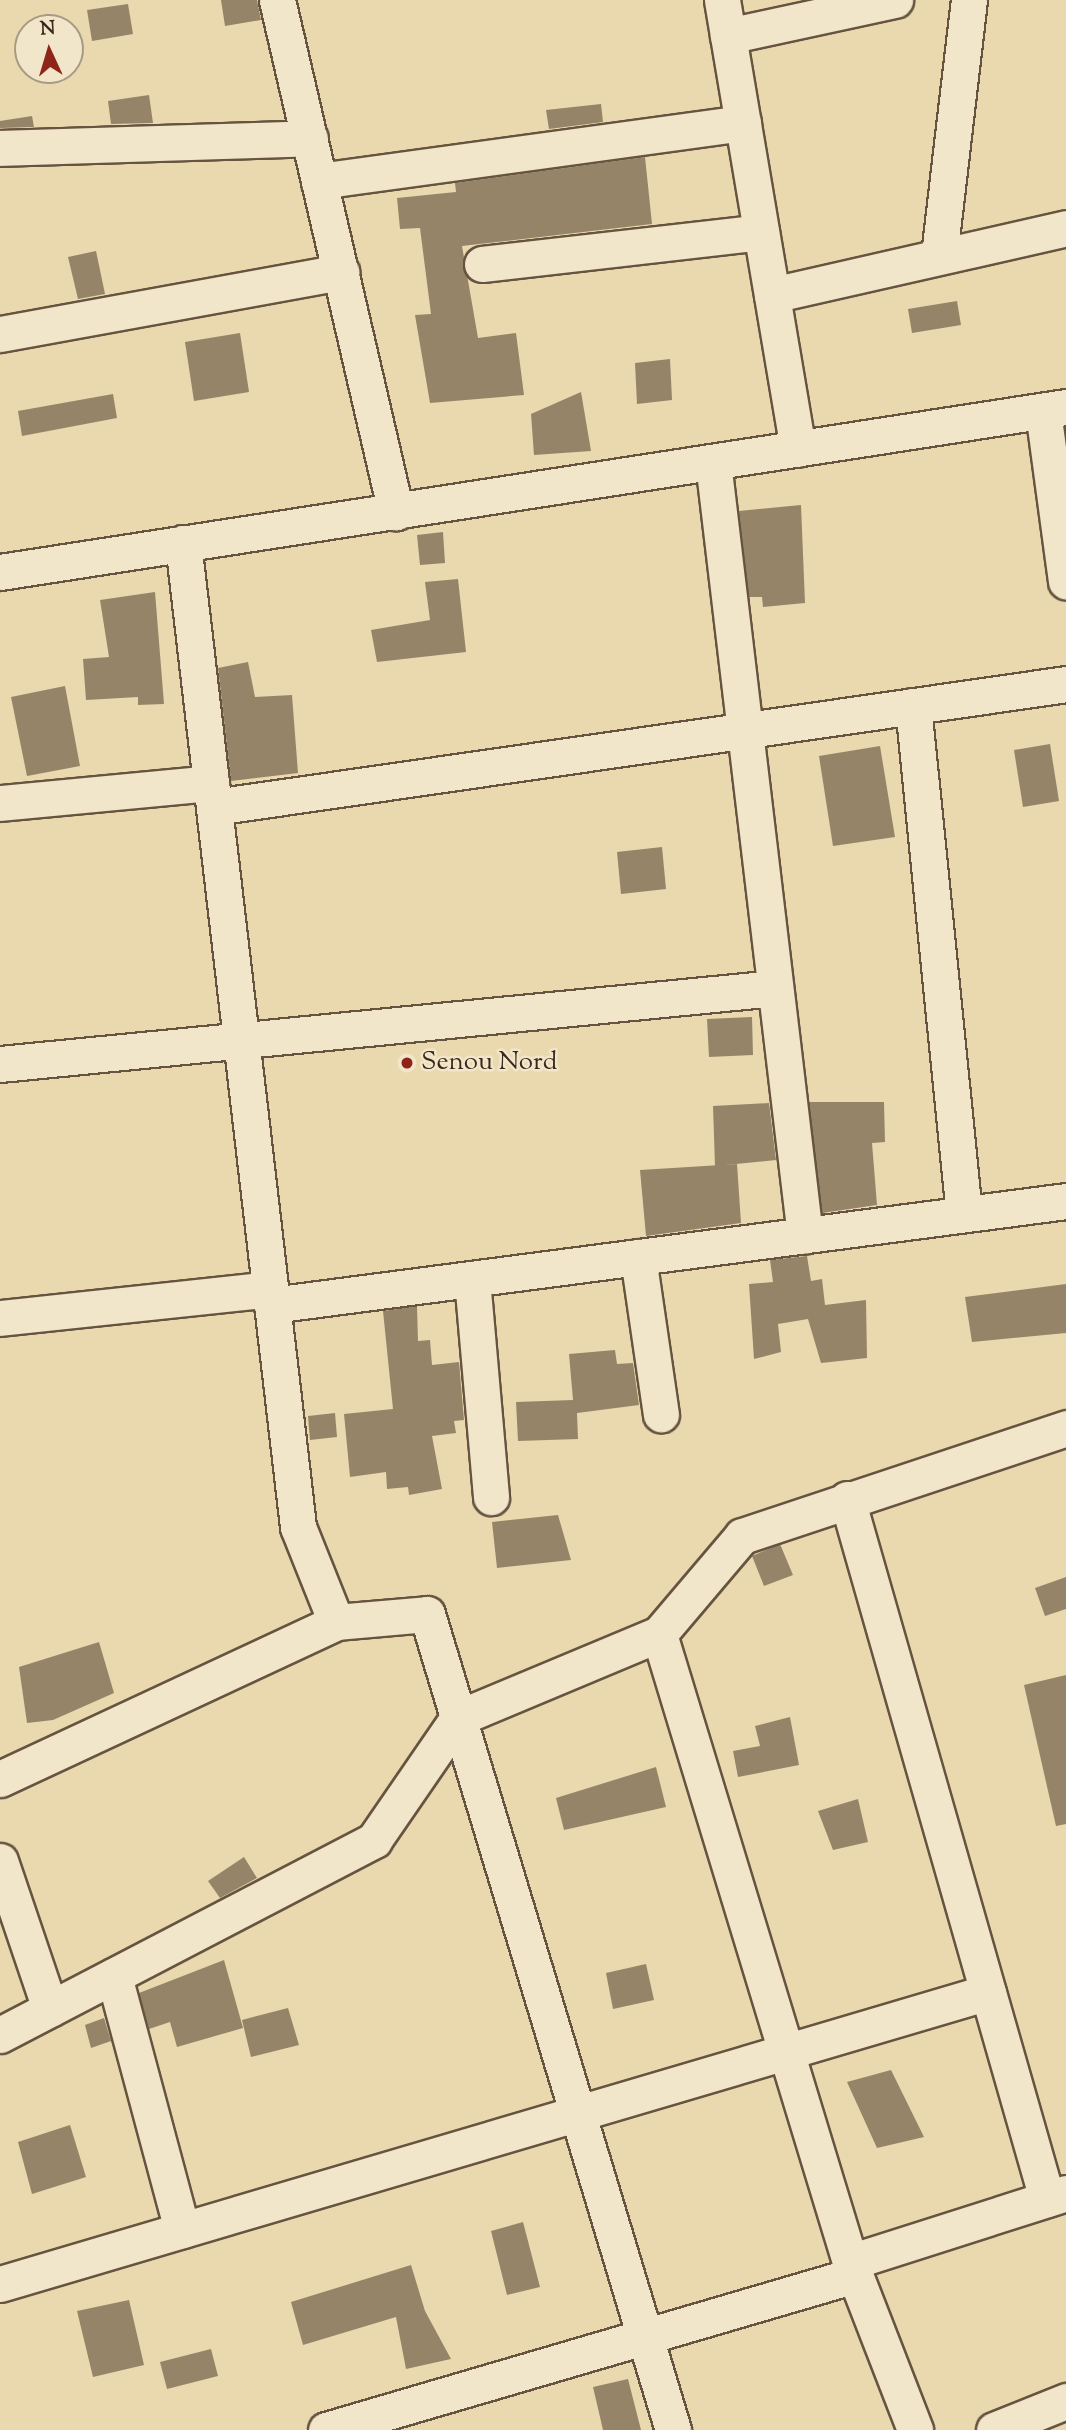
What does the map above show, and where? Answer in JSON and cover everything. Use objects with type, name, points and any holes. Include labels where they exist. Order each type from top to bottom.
[{"type":"street","points":[[278,0],[396,512]]},
{"type":"street","points":[[722,0],[798,449]]},
{"type":"street","points":[[728,36],[895,0]]},
{"type":"street","points":[[939,255],[969,0]]},
{"type":"street","points":[[319,181],[743,123]]},
{"type":"street","points":[[0,148],[310,138]]},
{"type":"street","points":[[772,295],[1066,228]]},
{"type":"street","points":[[482,264],[761,232]]},
{"type":"street","points":[[0,334],[341,272]]},
{"type":"street","points":[[0,572],[1054,409],[1066,581]]},
{"type":"street","points":[[713,462],[805,1236]]},
{"type":"street","points":[[183,543],[298,1527],[336,1622]]},
{"type":"street","points":[[0,803],[212,795],[745,730],[1066,684]]},
{"type":"street","points":[[913,706],[964,1214]]},
{"type":"street","points":[[0,1064],[775,988]]},
{"type":"street","points":[[0,1318],[472,1279],[1066,1201]]},
{"type":"street","points":[[638,1257],[661,1414]]},
{"type":"street","points":[[472,1279],[491,1497]]},
{"type":"street","points":[[0,2035],[374,1840],[458,1718],[659,1634],[742,1536],[1066,1428]]},
{"type":"street","points":[[326,2430],[645,2338],[853,2269],[1056,2196],[988,1992],[848,1499]]},
{"type":"street","points":[[0,1779],[336,1622],[427,1614],[673,2430]]},
{"type":"street","points":[[659,1634],[853,2269],[915,2430]]},
{"type":"street","points":[[0,1861],[50,2009]]},
{"type":"street","points":[[114,1976],[182,2230]]},
{"type":"street","points":[[0,2284],[988,1992]]},
{"type":"street","points":[[993,2430],[1066,2401]]},
{"type":"building","points":[[221,0],[257,0],[261,20],[225,26]]},
{"type":"building","points":[[128,4],[133,34],[92,41],[87,10]]},
{"type":"building","points":[[149,95],[153,123],[111,124],[108,101]]},
{"type":"building","points":[[601,104],[603,122],[549,129],[546,110]]},
{"type":"building","points":[[32,116],[34,127],[0,128],[0,121]]},
{"type":"building","points":[[645,157],[652,224],[462,246],[478,338],[516,333],[524,395],[430,403],[415,315],[431,314],[420,228],[400,229],[397,198],[456,192],[455,183]]},
{"type":"building","points":[[96,251],[105,294],[78,299],[68,257]]},
{"type":"building","points":[[957,301],[961,325],[912,333],[908,309]]},
{"type":"building","points":[[240,333],[249,392],[194,401],[185,342]]},
{"type":"building","points":[[670,359],[672,400],[637,404],[635,363]]},
{"type":"building","points":[[581,392],[591,451],[534,455],[531,414]]},
{"type":"building","points":[[113,394],[117,418],[22,436],[18,411]]},
{"type":"building","points":[[801,505],[805,603],[763,607],[762,597],[749,597],[739,511]]},
{"type":"building","points":[[443,532],[445,563],[420,565],[417,535]]},
{"type":"building","points":[[458,579],[466,652],[377,662],[371,630],[430,620],[425,582]]},
{"type":"building","points":[[155,592],[164,704],[138,705],[138,697],[86,700],[83,659],[109,657],[100,600]]},
{"type":"building","points":[[248,662],[255,697],[292,695],[298,773],[231,781],[218,668]]},
{"type":"building","points":[[65,686],[80,766],[27,776],[11,697]]},
{"type":"building","points":[[1050,744],[1059,801],[1023,807],[1014,750]]},
{"type":"building","points":[[880,746],[895,837],[833,846],[819,756]]},
{"type":"building","points":[[662,847],[666,889],[621,894],[617,852]]},
{"type":"building","points":[[752,1017],[753,1055],[709,1057],[707,1019]]},
{"type":"building","points":[[809,1102],[884,1102],[885,1142],[872,1143],[877,1205],[822,1213]]},
{"type":"building","points":[[769,1103],[776,1160],[715,1166],[713,1106]]},
{"type":"building","points":[[737,1164],[741,1223],[646,1236],[640,1170]]},
{"type":"building","points":[[807,1256],[811,1281],[822,1279],[825,1305],[866,1300],[867,1358],[821,1363],[808,1319],[778,1324],[781,1352],[754,1359],[749,1284],[773,1282],[770,1260]]},
{"type":"building","points":[[1066,1284],[1066,1333],[972,1342],[965,1297]]},
{"type":"building","points":[[417,1306],[418,1341],[430,1340],[432,1365],[459,1362],[464,1420],[454,1421],[456,1433],[432,1436],[442,1489],[409,1495],[408,1487],[387,1489],[386,1472],[350,1477],[344,1414],[393,1409],[383,1311]]},
{"type":"building","points":[[615,1350],[617,1364],[633,1363],[639,1405],[577,1413],[578,1439],[518,1441],[516,1402],[573,1400],[569,1354]]},
{"type":"building","points":[[335,1413],[337,1437],[310,1440],[308,1416]]},
{"type":"building","points":[[558,1515],[571,1560],[497,1568],[492,1522]]},
{"type":"building","points":[[780,1544],[793,1575],[764,1586],[752,1556]]},
{"type":"building","points":[[1066,1577],[1066,1609],[1045,1616],[1035,1588]]},
{"type":"building","points":[[99,1642],[114,1693],[53,1720],[27,1723],[19,1667]]},
{"type":"building","points":[[1066,1675],[1066,1824],[1056,1826],[1024,1685]]},
{"type":"building","points":[[790,1717],[799,1765],[738,1777],[733,1751],[760,1746],[755,1726]]},
{"type":"building","points":[[656,1767],[666,1807],[564,1830],[556,1798]]},
{"type":"building","points":[[858,1799],[868,1842],[833,1850],[818,1811]]},
{"type":"building","points":[[244,1857],[257,1878],[220,1898],[208,1881]]},
{"type":"building","points":[[224,1960],[243,2028],[177,2047],[170,2022],[149,2029],[139,1993]]},
{"type":"building","points":[[646,1964],[654,2000],[613,2009],[606,1973]]},
{"type":"building","points":[[288,2008],[299,2045],[251,2057],[242,2020]]},
{"type":"building","points":[[104,2018],[111,2041],[91,2048],[85,2025]]},
{"type":"building","points":[[891,2070],[924,2137],[877,2148],[847,2082]]},
{"type":"building","points":[[70,2125],[86,2177],[32,2194],[18,2142]]},
{"type":"building","points":[[523,2222],[540,2287],[507,2295],[491,2231]]},
{"type":"building","points":[[411,2265],[425,2311],[451,2359],[406,2369],[396,2317],[303,2345],[291,2302]]},
{"type":"building","points":[[129,2300],[144,2365],[93,2377],[77,2311]]},
{"type":"building","points":[[211,2349],[218,2376],[167,2389],[160,2362]]},
{"type":"building","points":[[628,2379],[641,2430],[603,2430],[593,2387]]},
{"type":"place","name":"Senou Nord","points":[[407,1063]]}]
